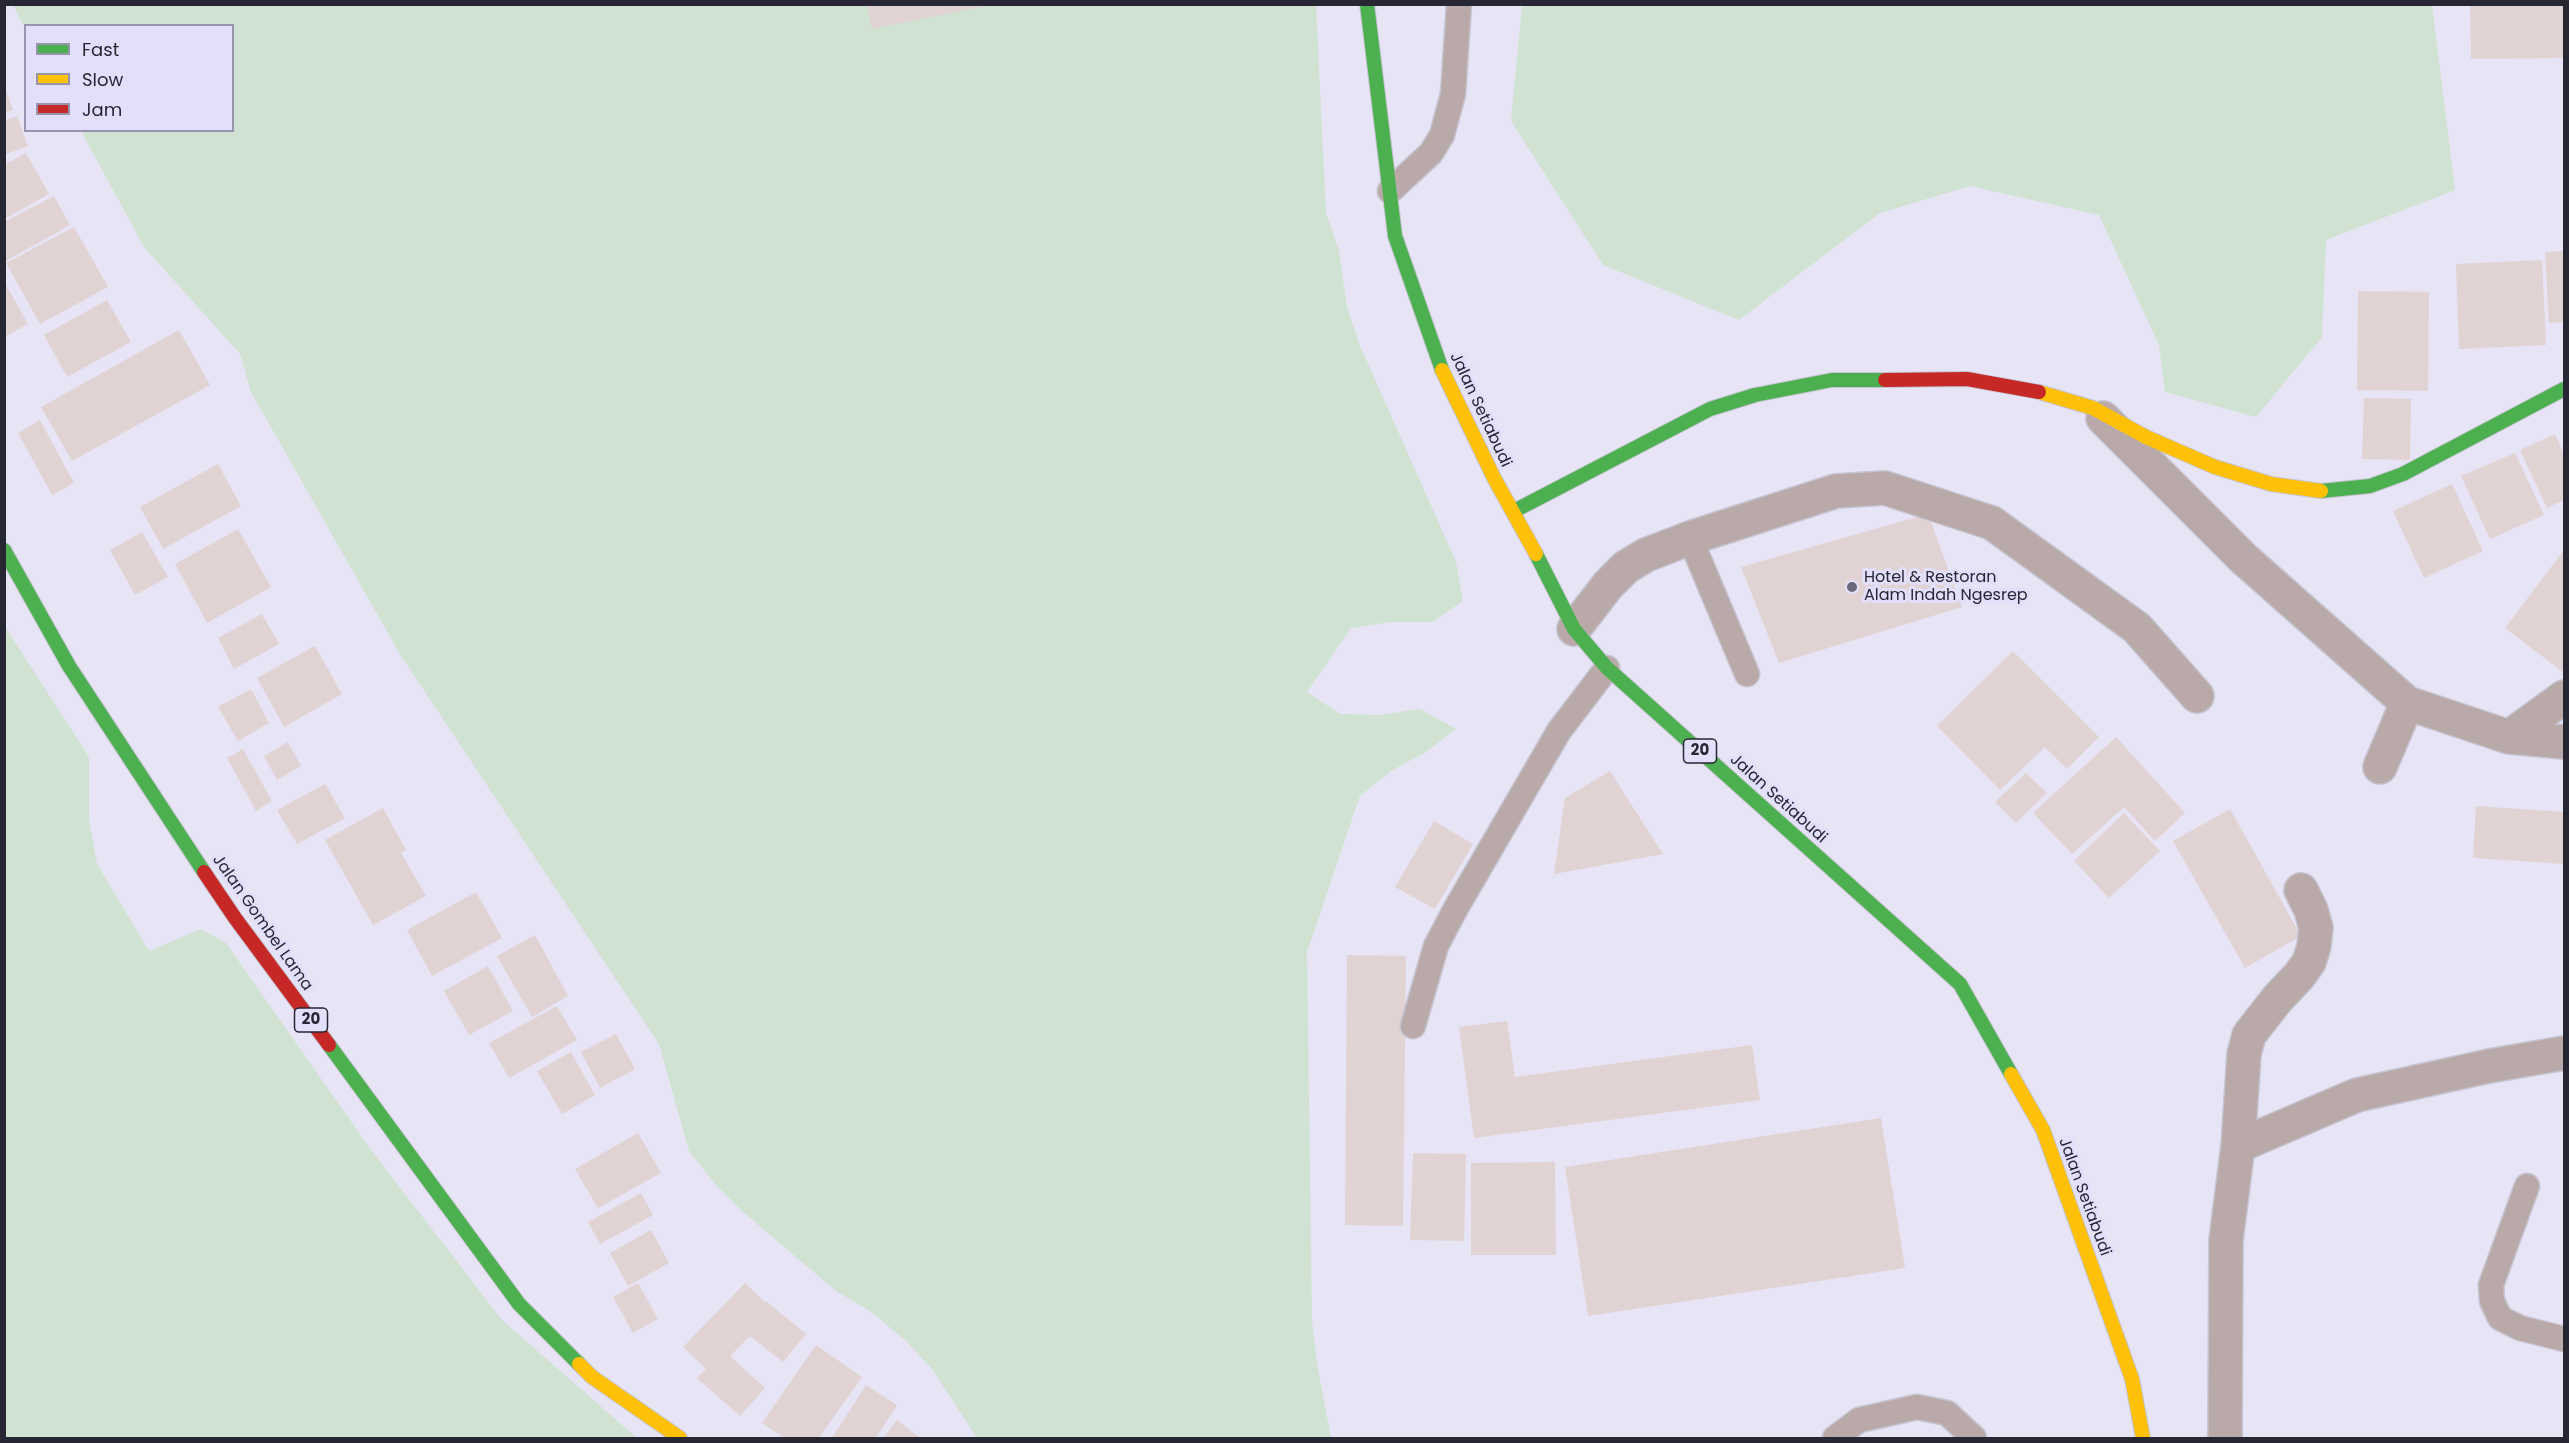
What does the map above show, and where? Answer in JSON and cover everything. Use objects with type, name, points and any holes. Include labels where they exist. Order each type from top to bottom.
[{"type":"main road","name":"Jalan Setiabudi","points":[[1366,4],[1395,236],[1441,368],[1494,478],[1514,511],[1574,629],[1607,668],[1959,984],[2043,1130],[2132,1379],[2143,1438]]},
{"type":"main road","points":[[1514,511],[1710,409],[1755,395],[1832,380],[1967,379],[2051,394],[2093,408],[2146,437],[2215,467],[2271,484],[2321,491],[2370,486],[2403,474],[2565,389]]},
{"type":"main road","name":"Jalan Gombel Lama","points":[[4,550],[69,666],[235,918],[519,1304],[592,1377],[680,1438]]},
{"type":"street","points":[[2093,408],[2243,558],[2407,703],[2509,737],[2565,742]]},
{"type":"street","points":[[1574,629],[1608,585],[1626,567],[1646,555],[1690,538],[1836,491],[1885,488],[1992,523],[2137,628],[2198,696]]},
{"type":"street","points":[[2509,737],[2565,697]]},
{"type":"street","points":[[2380,767],[2407,703]]},
{"type":"street","points":[[2224,1438],[2227,1311],[2225,1269],[2238,1146],[2244,1054],[2249,1035],[2309,962],[2316,928],[2312,910],[2301,890]]},
{"type":"street","points":[[2238,1146],[2357,1095],[2488,1066],[2565,1053]]},
{"type":"lane","points":[[1390,191],[1431,153],[1442,135],[1453,94],[1459,4]]},
{"type":"lane","points":[[1690,538],[1747,674]]},
{"type":"lane","points":[[1413,1026],[1436,945],[1559,731],[1607,668]]},
{"type":"lane","points":[[2527,1186],[2491,1285],[2492,1301],[2500,1318],[2520,1328],[2565,1339]]},
{"type":"lane","points":[[1835,1438],[1859,1420],[1917,1407],[1947,1413],[1974,1438]]},
{"type":"green space","points":[[13,5],[1316,5],[1326,213],[1339,251],[1347,307],[1360,346],[1456,562],[1463,601],[1432,622],[1391,622],[1351,628],[1307,692],[1340,714],[1380,715],[1420,709],[1456,729],[1426,752],[1391,771],[1360,796],[1307,952],[1312,1321],[1331,1438],[977,1438],[932,1369],[905,1340],[870,1311],[836,1291],[743,1212],[714,1183],[689,1151],[659,1044],[401,656],[251,392],[240,354],[144,247],[82,132],[234,132],[234,24],[24,24],[24,27]]},
{"type":"green space","points":[[1522,5],[2432,5],[2455,190],[2326,240],[2322,337],[2256,417],[2165,392],[2159,345],[2099,215],[1970,186],[1880,213],[1739,320],[1603,265],[1511,121]]},
{"type":"green space","points":[[4,625],[89,757],[89,819],[97,864],[149,951],[201,929],[226,943],[371,1150],[502,1320],[637,1438],[5,1438]]},
{"type":"building","points":[[867,4],[984,4],[985,6],[872,29]]},
{"type":"building","points":[[2470,4],[2564,4],[2564,58],[2471,59]]},
{"type":"building","points":[[4,89],[13,110],[4,113]]},
{"type":"building","points":[[17,116],[28,146],[4,155],[4,121]]},
{"type":"building","points":[[26,153],[49,194],[4,219],[4,165]]},
{"type":"building","points":[[54,196],[70,225],[6,261],[4,222]]},
{"type":"building","points":[[74,227],[108,287],[40,324],[6,263]]},
{"type":"building","points":[[2564,251],[2564,322],[2549,323],[2545,252]]},
{"type":"building","points":[[2542,260],[2546,345],[2459,349],[2456,264]]},
{"type":"building","points":[[4,281],[28,324],[4,337]]},
{"type":"building","points":[[2358,291],[2429,292],[2428,391],[2357,390]]},
{"type":"building","points":[[107,300],[131,342],[67,377],[44,335]]},
{"type":"building","points":[[179,330],[210,385],[72,461],[41,407]]},
{"type":"building","points":[[2364,398],[2411,399],[2410,460],[2362,459]]},
{"type":"building","points":[[40,420],[74,483],[52,495],[18,433]]},
{"type":"building","points":[[2555,434],[2564,454],[2564,500],[2547,508],[2520,450]]},
{"type":"building","points":[[2515,453],[2544,515],[2490,539],[2461,476]]},
{"type":"building","points":[[218,464],[241,506],[163,549],[140,507]]},
{"type":"building","points":[[2452,484],[2483,551],[2424,578],[2393,511]]},
{"type":"building","name":"Hotel & Restoran Alam Indah Ngesrep","points":[[1928,514],[1962,607],[1779,663],[1741,567]]},
{"type":"building","points":[[238,529],[271,587],[207,623],[175,564]]},
{"type":"building","points":[[142,532],[168,577],[135,595],[110,550]]},
{"type":"building","points":[[2564,550],[2564,673],[2505,628]]},
{"type":"building","points":[[262,614],[279,644],[234,669],[218,638]]},
{"type":"building","points":[[315,646],[342,694],[284,727],[257,678]]},
{"type":"building","points":[[2013,651],[2099,737],[2067,769],[2045,747],[2000,790],[1937,726]]},
{"type":"building","points":[[251,689],[269,723],[238,741],[218,707]]},
{"type":"building","points":[[2116,737],[2185,813],[2155,841],[2124,807],[2072,854],[2033,813]]},
{"type":"building","points":[[288,742],[301,766],[277,780],[264,756]]},
{"type":"building","points":[[243,749],[272,801],[256,811],[227,758]]},
{"type":"building","points":[[1610,771],[1663,854],[1554,874],[1565,798]]},
{"type":"building","points":[[2026,773],[2047,793],[2016,823],[1995,802]]},
{"type":"building","points":[[325,784],[345,818],[297,844],[277,810]]},
{"type":"building","points":[[2476,806],[2564,812],[2564,864],[2473,858]]},
{"type":"building","points":[[383,808],[406,850],[401,853],[426,896],[373,925],[325,840]]},
{"type":"building","points":[[2230,809],[2301,936],[2245,968],[2173,841]]},
{"type":"building","points":[[2124,813],[2160,851],[2109,898],[2074,861]]},
{"type":"building","points":[[1434,821],[1473,844],[1435,909],[1395,887]]},
{"type":"building","points":[[476,892],[502,938],[432,976],[407,930]]},
{"type":"building","points":[[535,935],[568,996],[532,1017],[497,956]]},
{"type":"building","points":[[1347,955],[1406,956],[1403,1226],[1345,1225]]},
{"type":"building","points":[[488,966],[513,1011],[469,1035],[444,991]]},
{"type":"building","points":[[557,1006],[577,1040],[509,1078],[489,1043]]},
{"type":"building","points":[[1507,1021],[1515,1077],[1752,1045],[1760,1100],[1474,1138],[1459,1027]]},
{"type":"building","points":[[616,1034],[635,1069],[600,1088],[581,1052]]},
{"type":"building","points":[[571,1052],[595,1095],[562,1114],[537,1071]]},
{"type":"building","points":[[1881,1118],[1905,1268],[1588,1316],[1565,1167]]},
{"type":"building","points":[[638,1133],[661,1173],[598,1208],[575,1169]]},
{"type":"building","points":[[1413,1153],[1466,1154],[1464,1241],[1410,1240]]},
{"type":"building","points":[[1555,1162],[1556,1255],[1471,1255],[1471,1163]]},
{"type":"building","points":[[641,1193],[653,1215],[600,1244],[588,1222]]},
{"type":"building","points":[[651,1230],[669,1263],[628,1286],[610,1253]]},
{"type":"building","points":[[638,1283],[658,1319],[633,1333],[613,1297]]},
{"type":"building","points":[[745,1283],[806,1334],[783,1362],[750,1336],[730,1356],[765,1388],[740,1416],[697,1378],[706,1369],[683,1347]]},
{"type":"building","points":[[816,1345],[862,1377],[819,1438],[784,1438],[762,1423]]},
{"type":"building","points":[[866,1385],[897,1405],[876,1438],[832,1438]]},
{"type":"building","points":[[897,1420],[920,1438],[883,1438]]},
{"type":"traffic: fast","points":[[1367,4],[1395,236],[1442,370]]},
{"type":"traffic: fast","points":[[1514,511],[1710,409],[1755,395],[1832,380],[1885,380]]},
{"type":"traffic: fast","points":[[2321,491],[2370,486],[2403,474],[2564,389]]},
{"type":"traffic: fast","points":[[4,550],[69,666],[204,872]]},
{"type":"traffic: fast","points":[[1536,554],[1574,629],[1607,668],[1960,984],[2011,1074]]},
{"type":"traffic: fast","points":[[329,1045],[519,1304],[579,1364]]},
{"type":"traffic: slow","points":[[1442,370],[1494,478],[1536,554]]},
{"type":"traffic: slow","points":[[2039,392],[2093,408],[2146,437],[2215,467],[2271,484],[2321,491]]},
{"type":"traffic: slow","points":[[2011,1074],[2043,1130],[2132,1379],[2143,1438]]},
{"type":"traffic: slow","points":[[579,1364],[592,1377],[680,1438]]},
{"type":"traffic: jam","points":[[1885,380],[1967,379],[2039,392]]},
{"type":"traffic: jam","points":[[204,872],[235,918],[329,1045]]},
{"type":"place","name":"Hotel & Restoran Alam Indah Ngesrep","points":[[1852,587]]}]
